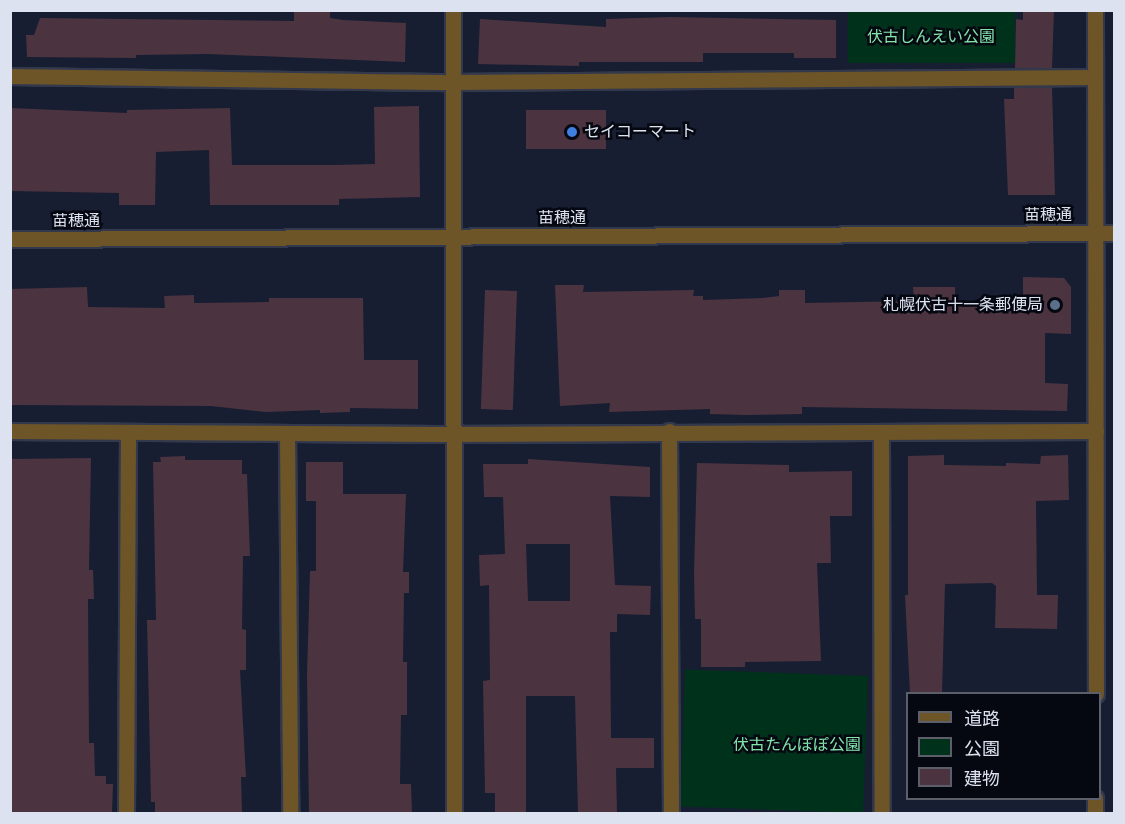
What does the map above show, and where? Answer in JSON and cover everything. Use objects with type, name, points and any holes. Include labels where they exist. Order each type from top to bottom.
[{"type":"street","points":[[453,10],[454,813]]},
{"type":"street","points":[[1095,10],[1096,692]]},
{"type":"street","points":[[10,76],[453,82],[1095,77]]},
{"type":"street","name":"苗穂通","points":[[10,239],[1114,233]]},
{"type":"street","points":[[10,431],[453,433],[1096,431]]},
{"type":"street","points":[[669,431],[670,813]]},
{"type":"street","points":[[126,813],[128,432]]},
{"type":"street","points":[[881,432],[882,813]]},
{"type":"street","points":[[287,433],[290,813]]},
{"type":"green space","name":"伏古しんえい公園","points":[[848,11],[1015,11],[1015,63],[848,63]]},
{"type":"green space","name":"伏古たんぽぽ公園","points":[[685,670],[868,676],[863,813],[680,807]]},
{"type":"building","points":[[294,10],[330,10],[330,18],[343,20],[406,23],[405,62],[208,54],[136,55],[136,58],[27,57],[26,35],[34,35],[40,18],[294,21]]},
{"type":"building","points":[[1023,10],[1054,10],[1052,68],[1015,68],[1016,19],[1023,20]]},
{"type":"building","points":[[670,17],[836,20],[836,58],[794,58],[794,53],[703,53],[703,62],[579,62],[579,66],[478,64],[480,19],[606,27],[606,19]]},
{"type":"building","points":[[1014,87],[1052,87],[1055,195],[1008,195],[1004,99],[1014,99]]},
{"type":"building","points":[[419,106],[420,197],[339,199],[339,205],[210,205],[209,150],[156,152],[155,205],[119,205],[119,193],[10,191],[10,108],[127,113],[127,110],[230,108],[232,165],[335,165],[375,164],[374,107]]},
{"type":"building","points":[[526,110],[606,110],[606,149],[526,149]]},
{"type":"building","points":[[1023,277],[1064,278],[1071,287],[1071,334],[1045,333],[1045,383],[1068,384],[1067,411],[802,407],[802,414],[746,415],[710,414],[710,409],[609,412],[610,403],[560,406],[555,285],[584,285],[583,292],[694,290],[693,296],[703,296],[703,300],[763,298],[779,296],[779,290],[805,290],[805,303],[914,301],[913,287],[955,287],[955,301],[1023,303]]},
{"type":"building","points":[[87,287],[88,307],[165,308],[164,296],[194,295],[194,303],[269,302],[269,298],[363,298],[364,360],[418,360],[418,409],[350,408],[350,412],[320,413],[320,410],[266,412],[211,406],[10,405],[10,289]]},
{"type":"building","points":[[485,290],[517,291],[513,410],[481,409]]},
{"type":"building","points":[[944,455],[944,465],[1006,466],[1006,463],[1040,464],[1041,456],[1068,455],[1069,500],[1036,501],[1037,595],[1058,595],[1057,629],[995,628],[996,586],[992,583],[945,584],[942,692],[910,692],[905,595],[908,595],[908,456]]},
{"type":"building","points":[[185,456],[185,460],[242,460],[242,474],[247,474],[250,556],[243,556],[242,629],[246,630],[246,670],[240,670],[246,777],[241,777],[242,813],[155,813],[155,802],[151,802],[147,620],[156,620],[153,462],[161,462],[160,457]]},
{"type":"building","points":[[91,458],[89,570],[93,570],[94,599],[88,599],[89,743],[94,743],[95,776],[106,776],[106,784],[113,784],[112,813],[10,813],[10,459]]},
{"type":"building","points":[[528,459],[650,467],[650,497],[610,496],[615,585],[651,586],[650,615],[617,614],[617,632],[610,632],[611,738],[654,738],[654,768],[616,768],[617,813],[578,813],[575,696],[526,696],[526,813],[495,813],[495,793],[485,793],[483,681],[490,680],[489,585],[480,586],[479,555],[505,554],[503,497],[484,497],[483,464],[528,464]],"holes":[[[526,544],[570,544],[570,601],[528,601]]]},
{"type":"building","points":[[306,462],[343,462],[343,494],[406,494],[403,572],[409,572],[409,593],[404,593],[403,662],[407,662],[407,715],[401,715],[400,784],[411,784],[412,813],[309,813],[307,675],[310,571],[316,571],[316,501],[306,501]]},
{"type":"building","points":[[697,463],[789,465],[789,472],[852,471],[852,516],[830,516],[831,563],[817,563],[821,661],[745,662],[745,667],[701,667],[701,619],[695,619],[694,574]]},
{"type":"place","name":"セイコーマート","points":[[572,132]]},
{"type":"place","name":"札幌伏古十一条郵便局","points":[[1055,305]]}]
